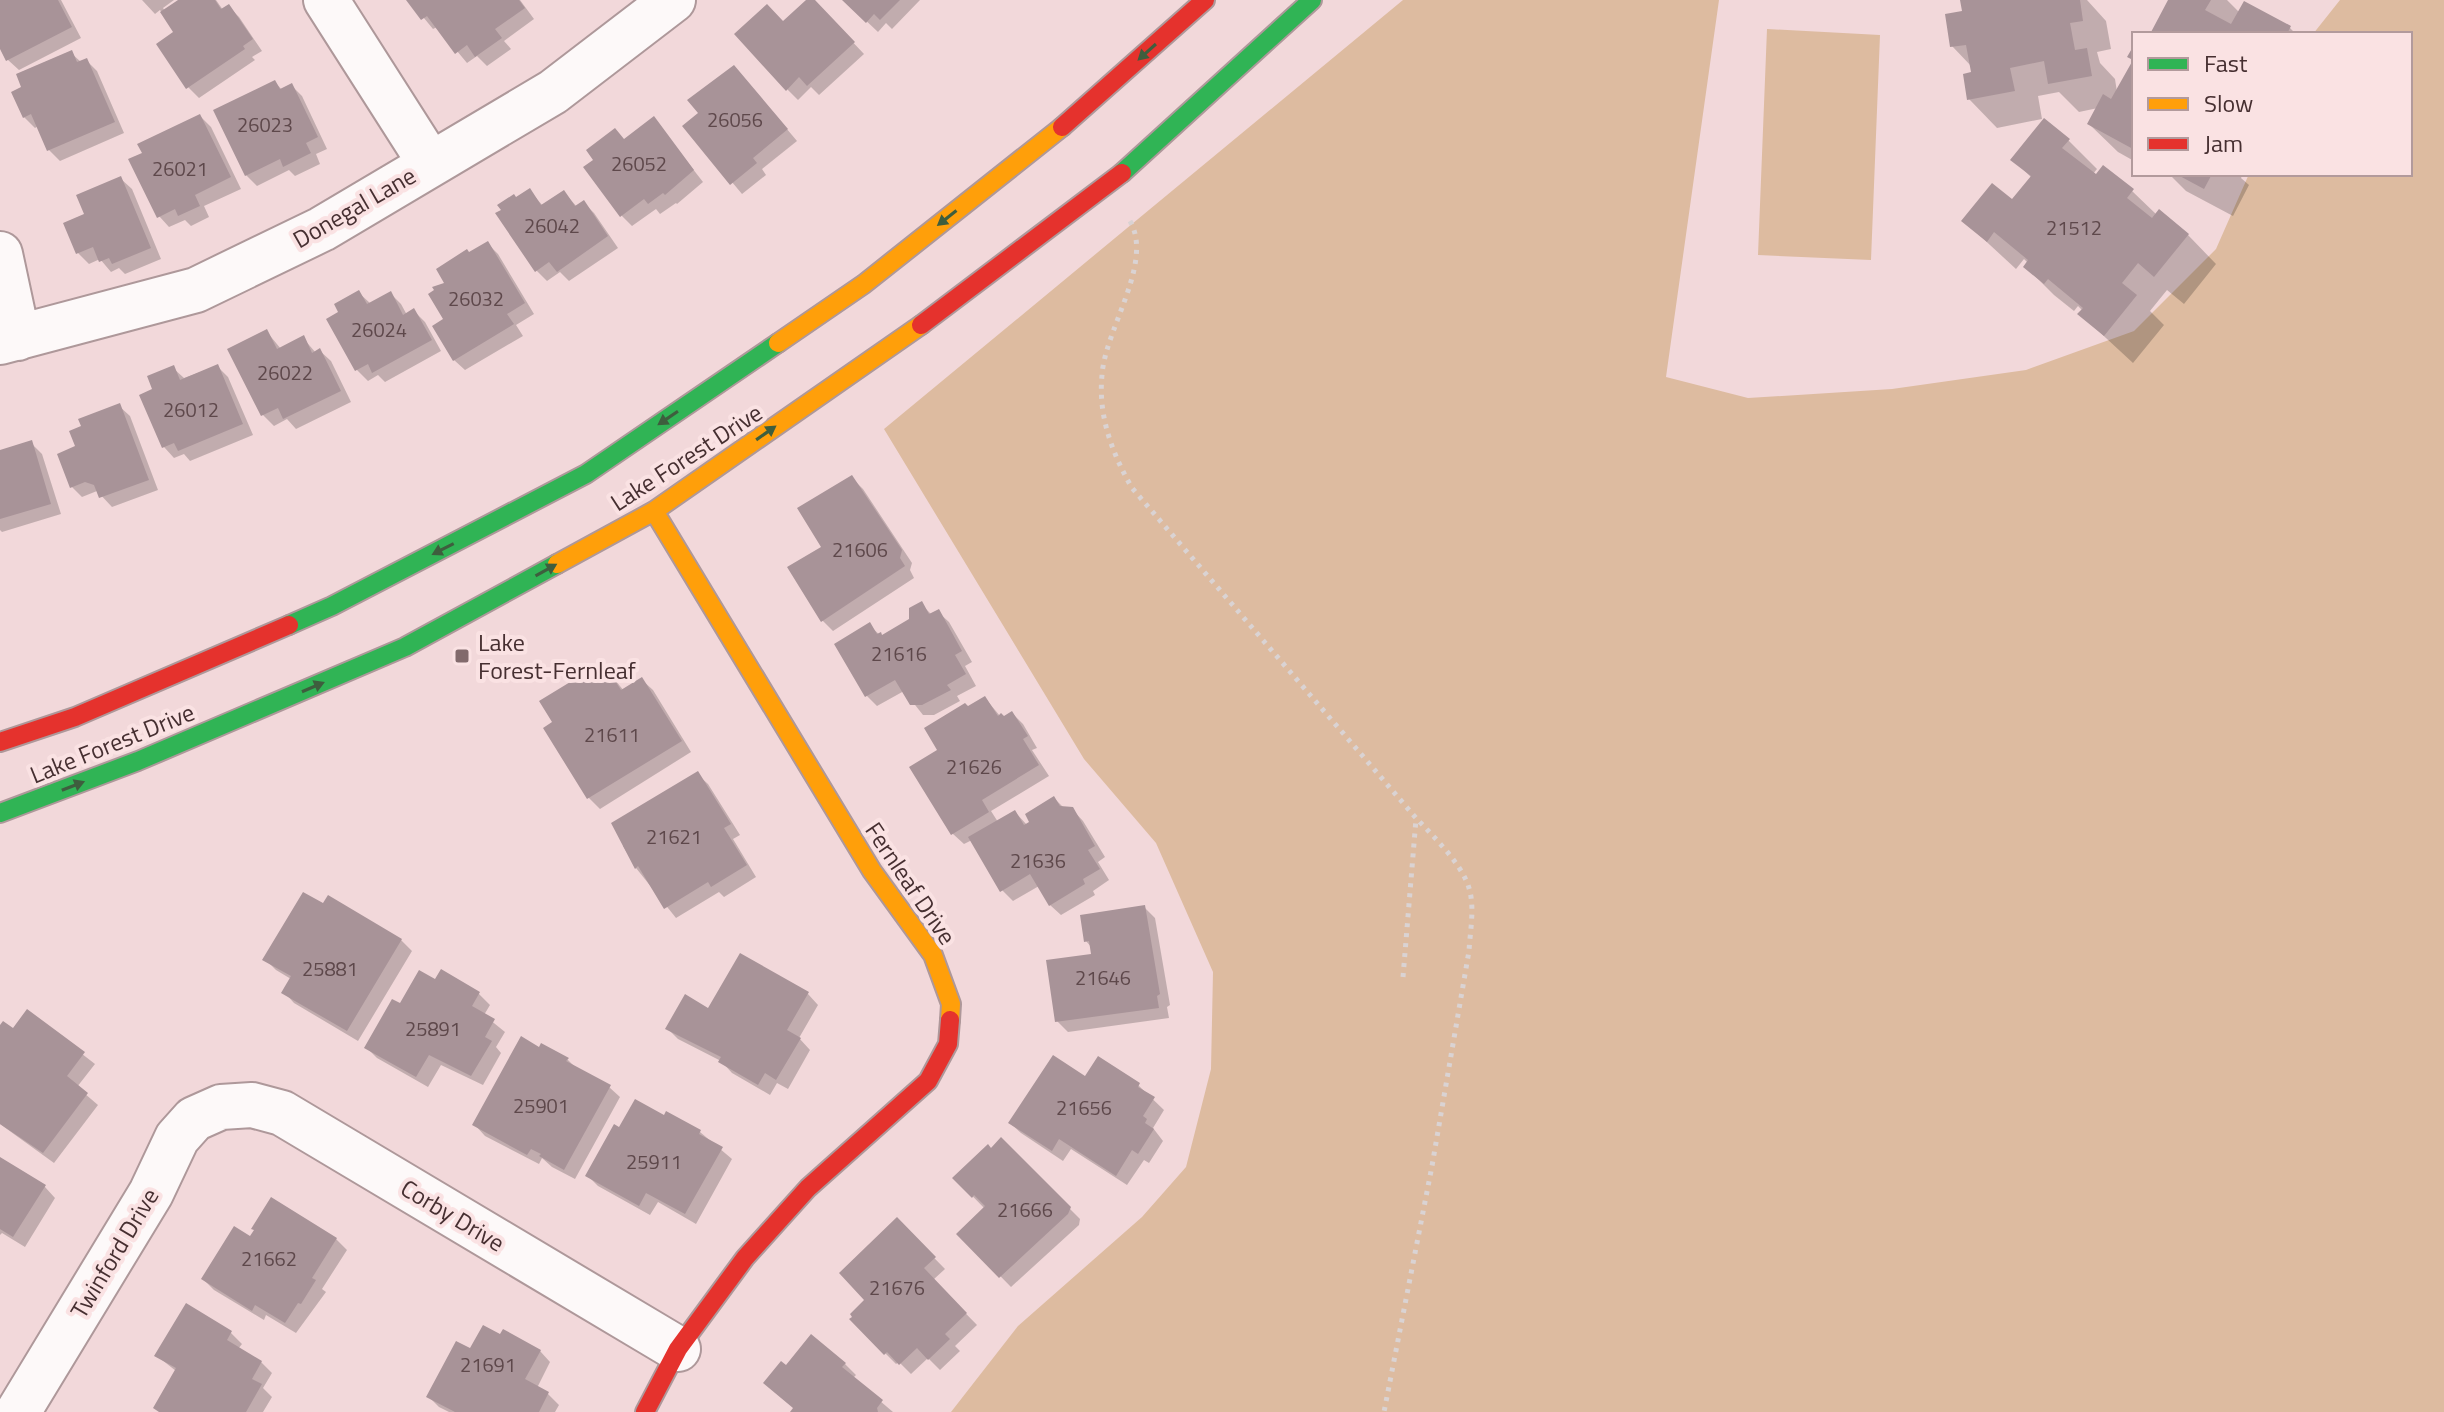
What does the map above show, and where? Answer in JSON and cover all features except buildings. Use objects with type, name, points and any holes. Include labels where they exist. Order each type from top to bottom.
[{"type":"main road","name":"Lake Forest Drive","points":[[0,742],[75,717],[332,606],[586,474],[876,274],[1039,147],[1205,0]]},
{"type":"main road","name":"Lake Forest Drive","points":[[0,813],[138,761],[405,647],[654,511],[938,314],[1109,185],[1312,0]]},
{"type":"main road","name":"Fernleaf Drive","points":[[645,1412],[678,1349],[745,1258],[808,1188],[928,1081],[948,1044],[951,1004],[933,955],[872,871],[654,511]]},
{"type":"street","points":[[326,0],[430,163]]},
{"type":"street","name":"Donegal Lane","points":[[9,340],[196,290],[322,229],[553,92],[673,0]]},
{"type":"street","points":[[0,254],[9,340]]},
{"type":"street","name":"Corby Drive","points":[[221,1107],[252,1105],[282,1113],[678,1349]]},
{"type":"street","name":"Twinford Drive","points":[[18,1412],[151,1193],[177,1138],[194,1119],[221,1107]]},
{"type":"path","points":[[1109,185],[1137,234],[1133,278],[1114,325],[1102,375],[1105,428],[1116,460],[1132,488],[1446,849],[1469,888],[1469,951],[1432,1166],[1384,1412]]},
{"type":"path","points":[[1403,977],[1416,818]]},
{"type":"shaded area","points":[[1403,0],[1719,0],[1666,377],[1748,398],[1892,389],[2026,370],[2134,331],[2216,249],[2248,176],[2412,176],[2412,32],[2315,32],[2340,0],[2444,0],[2444,1412],[951,1412],[1018,1326],[1142,1217],[1186,1167],[1211,1069],[1213,972],[1156,843],[1084,759],[884,429]]},
{"type":"shaded area","points":[[1767,29],[1880,35],[1871,260],[1758,255]]},
{"type":"traffic: fast","points":[[1122,173],[1312,0]]},
{"type":"traffic: fast","points":[[289,625],[332,606],[586,474],[778,343]]},
{"type":"traffic: fast","points":[[0,813],[138,761],[405,647],[557,564]]},
{"type":"traffic: slow","points":[[778,343],[864,284],[1062,127]]},
{"type":"traffic: slow","points":[[557,564],[654,511],[921,325]]},
{"type":"traffic: slow","points":[[654,511],[872,871],[933,955],[951,1004],[950,1020]]},
{"type":"traffic: jam","points":[[1062,127],[1205,0]]},
{"type":"traffic: jam","points":[[921,325],[1122,173]]},
{"type":"traffic: jam","points":[[0,742],[75,717],[289,625]]},
{"type":"traffic: jam","points":[[645,1412],[678,1349],[745,1258],[808,1188],[928,1081],[948,1044],[950,1020]]},
{"type":"place","name":"Lake Forest-Fernleaf","points":[[462,656]]}]
